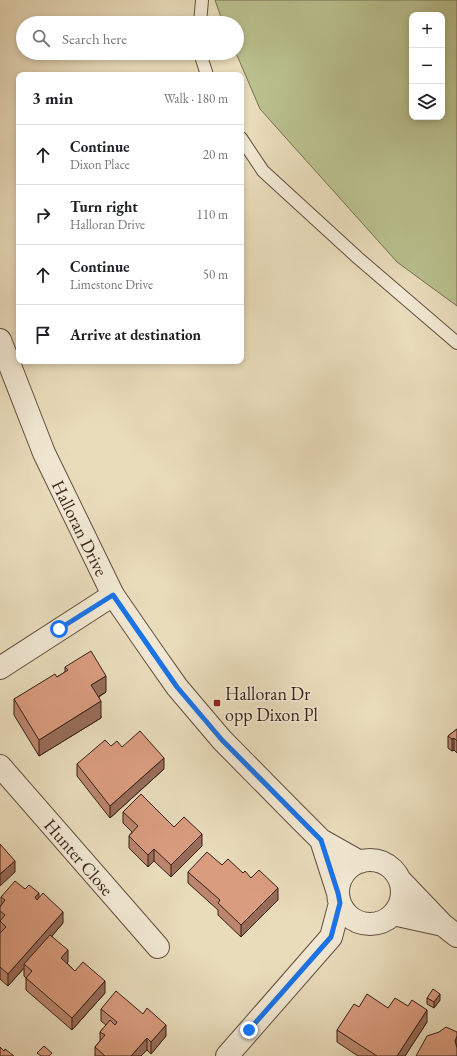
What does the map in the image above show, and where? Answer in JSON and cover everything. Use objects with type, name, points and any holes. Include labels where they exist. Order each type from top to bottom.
[{"type":"street","name":"Halloran Drive","points":[[0,340],[44,453],[113,595],[187,699],[222,740],[321,840],[360,862]]},
{"type":"street","points":[[0,668],[113,595]]},
{"type":"street","name":"Hunter Close","points":[[0,766],[158,947]]},
{"type":"street","name":"Halloran Drive","points":[[321,840],[339,898]]},
{"type":"street","points":[[331,937],[339,898],[339,883],[344,874],[351,866],[360,862],[375,860],[388,865],[400,880],[450,930]]},
{"type":"street","points":[[227,1056],[331,937],[363,923],[376,923],[393,914],[401,898],[400,880]]},
{"type":"street","points":[[339,898],[346,912],[354,919],[363,923]]},
{"type":"street","points":[[393,914],[450,930]]},
{"type":"lane","points":[[201,16],[202,0]]},
{"type":"lane","points":[[202,60],[206,72]]},
{"type":"lane","points":[[244,142],[263,171],[352,253],[457,343]]},
{"type":"green space","points":[[215,0],[457,0],[457,306],[397,262],[260,109],[239,60],[244,60],[244,16],[221,16]]},
{"type":"building","points":[[91,651],[106,676],[91,685],[101,701],[39,740],[14,699],[55,674],[57,677],[68,670],[65,667]]},
{"type":"building","points":[[457,729],[457,741],[448,736]]},
{"type":"building","points":[[140,731],[164,758],[110,806],[77,764],[105,740],[111,746],[117,741],[122,747]]},
{"type":"building","points":[[141,794],[174,827],[184,817],[202,834],[171,865],[154,849],[148,855],[129,836],[138,826],[123,812]]},
{"type":"building","points":[[0,844],[15,861],[0,874]]},
{"type":"building","points":[[207,852],[222,865],[228,859],[243,873],[245,871],[251,878],[259,870],[278,888],[241,925],[218,903],[220,900],[188,872]]},
{"type":"building","points":[[15,881],[25,889],[29,885],[39,893],[35,897],[37,900],[43,893],[63,912],[8,974],[0,967],[0,933],[6,927],[0,921],[5,915],[0,911],[0,907],[5,900],[1,897]]},
{"type":"building","points":[[50,935],[68,950],[61,958],[75,971],[83,962],[105,981],[72,1018],[26,978],[32,971],[24,964]]},
{"type":"building","points":[[433,989],[440,994],[434,1002],[427,998]]},
{"type":"building","points":[[116,991],[143,1014],[147,1008],[166,1025],[151,1042],[147,1038],[131,1056],[105,1056],[95,1047],[105,1035],[100,1032],[110,1020],[115,1025],[117,1022],[101,1009]]},
{"type":"building","points":[[367,994],[388,1008],[395,998],[408,1006],[412,1000],[427,1010],[397,1056],[377,1056],[337,1030],[354,1004],[359,1007]]},
{"type":"building","points":[[446,1027],[457,1032],[455,1041],[457,1056],[416,1056],[427,1036],[439,1032]]},
{"type":"building","points":[[44,1046],[52,1053],[49,1056],[41,1056],[37,1053]]},
{"type":"building","points":[[0,1047],[4,1051],[5,1049],[14,1056],[0,1056]]},
{"type":"place","name":"Halloran Dr opp Dixon Pl","points":[[217,703]]},
{"type":"route","points":[[59,629],[113,595],[177,687],[222,740],[321,840],[340,903],[331,937],[270,1008],[249,1030]]}]
